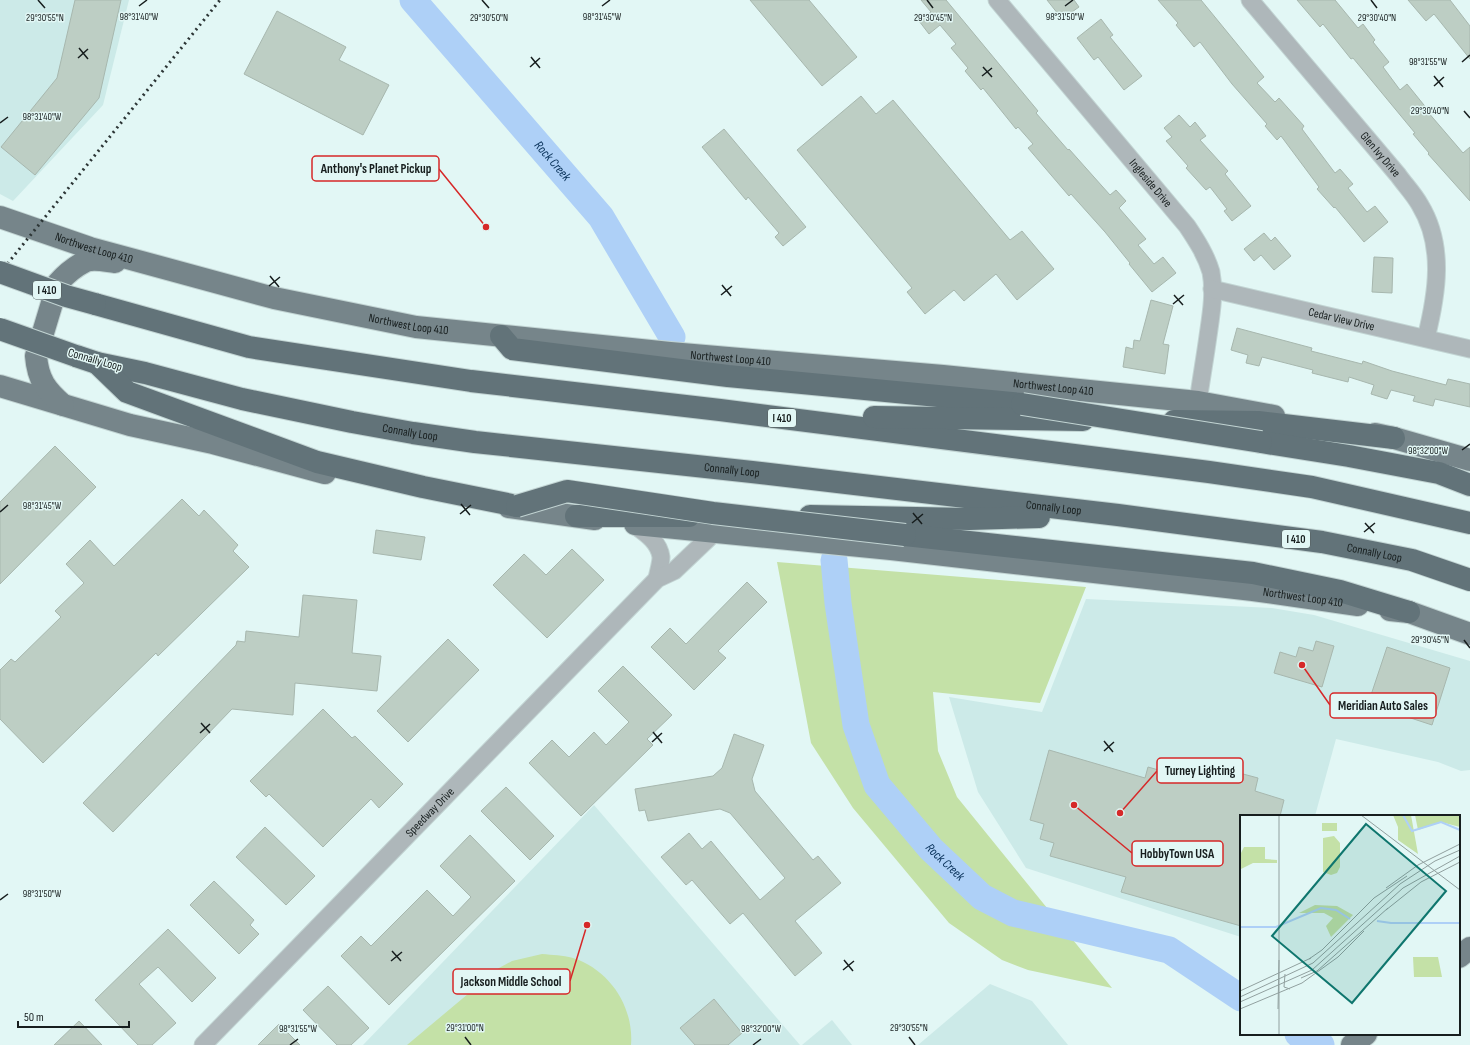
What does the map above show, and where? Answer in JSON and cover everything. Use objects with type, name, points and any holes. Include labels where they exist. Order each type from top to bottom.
[{"type":"highway","name":"I 410","points":[[0,272],[66,296],[249,347],[471,381],[763,415],[1210,472],[1312,487],[1470,523]]},
{"type":"highway","name":"Connally Loop","points":[[0,329],[97,363],[145,373],[242,399],[352,422],[475,442],[752,472],[1118,515],[1322,542],[1412,560],[1470,580]]},
{"type":"highway","points":[[501,336],[512,348],[599,360],[736,377],[1022,404],[1349,456],[1439,473],[1470,485]]},
{"type":"highway","points":[[97,363],[127,392],[317,462],[423,487],[517,506],[567,491],[713,512],[905,536],[1254,573],[1340,590],[1408,612]]},
{"type":"highway","points":[[763,415],[1258,422],[1394,438]]},
{"type":"highway","points":[[576,516],[805,516],[970,519],[1118,515]]},
{"type":"main road","name":"Northwest Loop 410","points":[[0,217],[90,248],[154,266],[288,301],[416,327],[670,353],[942,376],[1198,402],[1394,438],[1470,460]]},
{"type":"main road","points":[[63,405],[51,394],[41,380],[37,368],[36,356],[58,283],[64,276],[87,261],[98,260],[154,266]]},
{"type":"main road","name":"Northwest Loop 410","points":[[0,386],[130,425],[213,443],[321,472],[492,505],[633,524],[891,549],[1253,590],[1408,612],[1470,634]]},
{"type":"main road","points":[[1460,956],[1470,948]]},
{"type":"main road","points":[[1352,1045],[1365,1035]]},
{"type":"street","name":"Ingleside Drive","points":[[997,0],[1187,226],[1206,257],[1211,273],[1211,310],[1198,402]]},
{"type":"street","name":"Glen Ivy Drive","points":[[1250,0],[1398,175],[1420,205],[1430,227],[1436,248],[1436,280],[1434,300],[1426,338]]},
{"type":"street","name":"Cedar View Drive","points":[[1212,289],[1470,348]]},
{"type":"street","points":[[633,524],[650,537],[658,548],[661,558],[657,579]]},
{"type":"street","name":"Speedway Drive","points":[[203,1045],[657,579],[674,571],[715,532]]},
{"type":"shaded area","points":[[0,0],[129,0],[103,105],[13,201],[0,194]]},
{"type":"shaded area","points":[[1086,599],[1272,608],[1314,615],[1470,661],[1470,770],[1461,771],[1438,762],[1336,739],[1315,815],[1240,815],[1240,937],[1026,868],[978,792],[949,697],[1042,712]]},
{"type":"shaded area","points":[[594,805],[800,1045],[363,1045]]},
{"type":"shaded area","points":[[990,984],[1032,1001],[1068,1045],[918,1045]]},
{"type":"shaded area","points":[[832,1020],[852,1045],[802,1045]]},
{"type":"green space","points":[[777,562],[1086,587],[1040,703],[933,692],[938,751],[957,797],[1112,988],[1028,970],[1002,960],[949,923],[853,808],[811,743]]},
{"type":"green space","points":[[542,954],[573,958],[598,971],[608,981],[624,1004],[631,1031],[631,1045],[407,1045],[499,968],[512,961]]},
{"type":"building","points":[[75,0],[121,0],[99,98],[35,175],[1,147],[57,78]]},
{"type":"building","points":[[750,0],[809,0],[857,57],[822,86]]},
{"type":"building","points":[[921,0],[946,0],[1038,111],[1036,113],[1068,150],[1069,149],[1110,195],[1116,190],[1126,201],[1119,208],[1146,239],[1138,245],[1154,264],[1163,257],[1176,273],[1152,292],[1105,232],[1071,194],[1069,196],[1028,148],[1033,144],[1018,127],[1016,129],[983,88],[981,90],[965,71],[968,68],[951,48],[956,44],[940,25],[929,34],[919,21],[931,12]]},
{"type":"building","points":[[1047,0],[1074,0],[1079,7],[1062,19]]},
{"type":"building","points":[[1158,0],[1201,0],[1264,77],[1257,83],[1275,102],[1279,98],[1304,126],[1302,129],[1335,173],[1340,169],[1353,184],[1348,188],[1367,212],[1375,206],[1388,222],[1364,242],[1335,207],[1334,208],[1317,189],[1319,187],[1281,136],[1277,140],[1265,126],[1267,124],[1232,84],[1200,42],[1194,47],[1176,25],[1178,23]]},
{"type":"building","points":[[1297,0],[1335,0],[1358,28],[1363,24],[1375,40],[1373,42],[1389,62],[1383,67],[1400,90],[1407,84],[1428,110],[1427,111],[1463,153],[1470,147],[1470,201],[1428,154],[1429,153],[1413,134],[1415,133],[1353,58],[1351,59],[1323,24],[1320,27]]},
{"type":"building","points":[[1408,0],[1450,0],[1470,26],[1470,59],[1434,14],[1426,21]]},
{"type":"building","points":[[277,11],[346,47],[339,60],[389,85],[363,135],[244,74]]},
{"type":"building","points":[[1101,19],[1113,35],[1110,37],[1142,76],[1124,90],[1098,57],[1094,60],[1077,38]]},
{"type":"building","points":[[861,96],[876,114],[893,100],[1010,240],[1022,231],[1054,269],[1017,300],[996,274],[964,301],[954,290],[925,314],[907,292],[912,288],[797,150]]},
{"type":"building","points":[[1179,115],[1190,127],[1195,122],[1206,136],[1200,140],[1228,171],[1225,174],[1251,206],[1232,221],[1224,211],[1227,209],[1210,187],[1206,190],[1186,168],[1188,166],[1166,141],[1172,137],[1164,128]]},
{"type":"building","points":[[724,129],[806,227],[783,246],[775,237],[779,233],[748,197],[746,200],[702,147]]},
{"type":"building","points":[[1264,233],[1271,241],[1275,237],[1291,256],[1274,270],[1261,255],[1254,261],[1244,249]]},
{"type":"building","points":[[1374,257],[1393,258],[1392,293],[1372,292]]},
{"type":"building","points":[[1151,300],[1173,306],[1163,344],[1169,345],[1165,374],[1123,367],[1126,347],[1133,349],[1134,340],[1140,341]]},
{"type":"building","points":[[1237,328],[1312,348],[1311,351],[1362,364],[1363,361],[1392,371],[1446,385],[1448,379],[1470,384],[1470,407],[1435,399],[1433,406],[1413,401],[1415,396],[1391,390],[1387,399],[1371,394],[1374,385],[1349,377],[1348,382],[1312,373],[1313,370],[1262,357],[1259,366],[1246,363],[1248,355],[1231,350]]},
{"type":"building","points":[[55,446],[96,487],[0,584],[0,502]]},
{"type":"building","points":[[182,499],[199,516],[204,510],[238,545],[233,551],[249,567],[158,656],[156,653],[43,763],[0,719],[0,670],[11,659],[15,662],[61,617],[55,611],[84,583],[66,564],[90,540],[114,566]]},
{"type":"building","points":[[376,530],[425,537],[421,560],[373,553]]},
{"type":"building","points":[[572,549],[604,580],[547,638],[493,585],[524,554],[546,575]]},
{"type":"building","points":[[747,582],[767,602],[718,651],[726,658],[694,690],[651,647],[670,628],[686,644]]},
{"type":"building","points":[[303,595],[357,600],[352,653],[381,656],[377,691],[295,683],[293,715],[232,709],[113,832],[83,803],[236,645],[237,641],[245,642],[246,631],[299,637]]},
{"type":"building","points":[[448,639],[479,670],[408,742],[377,711]]},
{"type":"building","points":[[1316,641],[1334,646],[1322,687],[1274,673],[1280,652],[1296,657],[1299,647],[1313,651]]},
{"type":"building","points":[[1387,647],[1450,668],[1432,725],[1368,704]]},
{"type":"building","points":[[623,666],[672,715],[647,739],[653,745],[581,816],[529,763],[552,740],[569,757],[594,732],[606,745],[629,722],[598,691]]},
{"type":"building","points":[[323,709],[352,738],[355,736],[403,784],[379,808],[371,799],[323,847],[269,794],[266,797],[250,781]]},
{"type":"building","points":[[734,734],[764,745],[752,779],[755,791],[813,860],[818,856],[841,883],[795,921],[822,953],[795,976],[743,913],[730,924],[692,880],[686,885],[661,857],[689,833],[702,849],[711,841],[760,900],[785,878],[730,813],[720,809],[648,821],[645,810],[639,811],[635,789],[713,776],[722,768]]},
{"type":"building","points":[[1049,750],[1145,778],[1148,767],[1197,781],[1202,763],[1258,778],[1255,791],[1284,800],[1280,815],[1240,815],[1240,926],[1121,892],[1126,877],[1050,856],[1054,843],[1040,839],[1044,824],[1030,820]]},
{"type":"building","points":[[506,787],[554,836],[530,860],[481,811]]},
{"type":"building","points":[[265,827],[315,876],[286,905],[236,857]]},
{"type":"building","points":[[470,835],[515,881],[389,1005],[341,956],[361,936],[371,946],[427,890],[453,916],[471,897],[440,866]]},
{"type":"building","points":[[214,881],[254,920],[250,925],[259,934],[239,954],[190,905]]},
{"type":"building","points":[[168,929],[216,978],[192,1002],[158,967],[139,984],[176,1023],[152,1045],[138,1045],[95,1000]]},
{"type":"building","points":[[328,986],[369,1028],[351,1045],[337,1045],[303,1010]]},
{"type":"building","points":[[714,999],[742,1033],[728,1045],[695,1045],[680,1028]]},
{"type":"building","points":[[79,1021],[102,1045],[54,1045]]},
{"type":"building","points":[[279,1024],[300,1045],[258,1045]]},
{"type":"waterway","name":"Rock Creek","points":[[413,0],[601,217],[672,337]]},
{"type":"waterway","name":"Rock Creek","points":[[834,560],[838,603],[856,725],[877,785],[931,849],[982,897],[1013,913],[1169,950],[1240,997]]},
{"type":"waterway","name":"Rock Creek","points":[[1300,1035],[1321,1045]]},
{"type":"railway","points":[[0,273],[220,0]]},
{"type":"place","name":"Anthony's Planet Pickup","points":[[486,227]]},
{"type":"place","name":"Meridian Auto Sales","points":[[1302,665]]},
{"type":"place","name":"HobbyTown USA","points":[[1074,805]]},
{"type":"place","name":"Turney Lighting","points":[[1120,813]]},
{"type":"place","name":"Jackson Middle School","points":[[587,925]]}]
